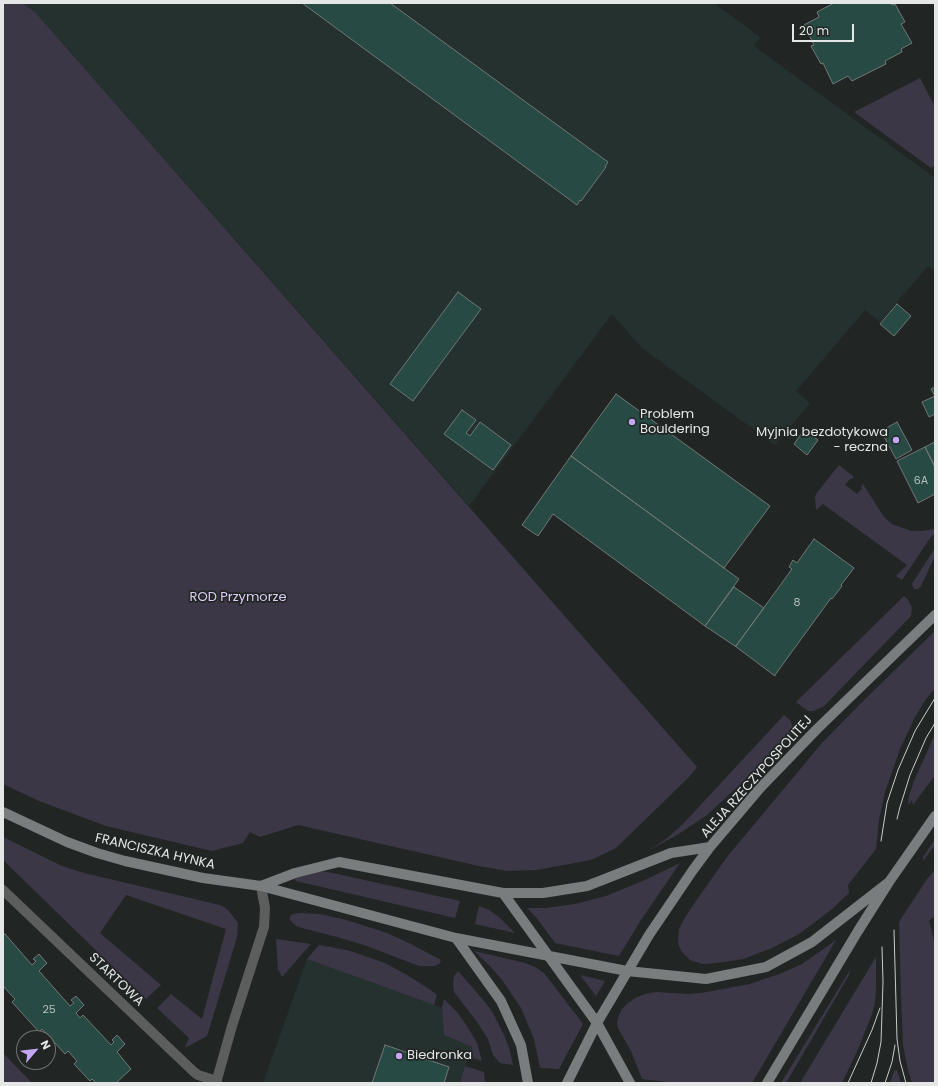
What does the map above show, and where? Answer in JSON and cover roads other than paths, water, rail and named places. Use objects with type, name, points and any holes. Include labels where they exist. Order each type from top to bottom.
[{"type":"street","name":"ALEJA RZECZYPOSPOLITEJ","points":[[567,1083],[597,1023],[627,971],[670,903],[710,847],[761,787],[935,615]]},
{"type":"street","name":"FRANCISZKA HYNKA","points":[[3,812],[67,842],[97,854],[125,861],[203,878],[261,886],[456,938],[627,971],[706,979],[766,967],[812,942],[889,882]]},
{"type":"street","points":[[767,1083],[858,931],[889,882],[935,816]]},
{"type":"street","name":"FRANCISZKA HYNKA","points":[[261,886],[294,873],[339,862],[502,893],[543,893],[587,886],[671,853],[710,847]]},
{"type":"street","name":"STARTOWA","points":[[3,890],[194,1072],[216,1082],[232,1026],[264,927],[265,908],[261,886]]},
{"type":"street","points":[[502,893],[597,1023],[630,1083]]},
{"type":"street","points":[[456,938],[501,1001],[521,1045],[528,1083]]},
{"type":"tram line","points":[[881,841],[887,803],[898,770],[915,731],[935,698]]},
{"type":"tram line","points":[[897,819],[910,775],[926,738],[935,723]]},
{"type":"tram line","points":[[894,930],[897,1039],[900,1061],[906,1083]]},
{"type":"tram line","points":[[871,1083],[881,1042],[883,982],[882,947]]},
{"type":"tram line","points":[[848,1083],[872,1030],[880,1008]]},
{"type":"tram line","points":[[885,1083],[892,1062],[895,1045]]},
{"type":"place","name":"Problem Bouldering","points":[[632,422]]},
{"type":"place","name":"Myjnia bezdotykowa - reczna","points":[[896,440]]},
{"type":"place","name":"Biedronka","points":[[399,1056]]},
{"type":"park label","name":"ROD Przymorze","points":[[238,598]]}]
